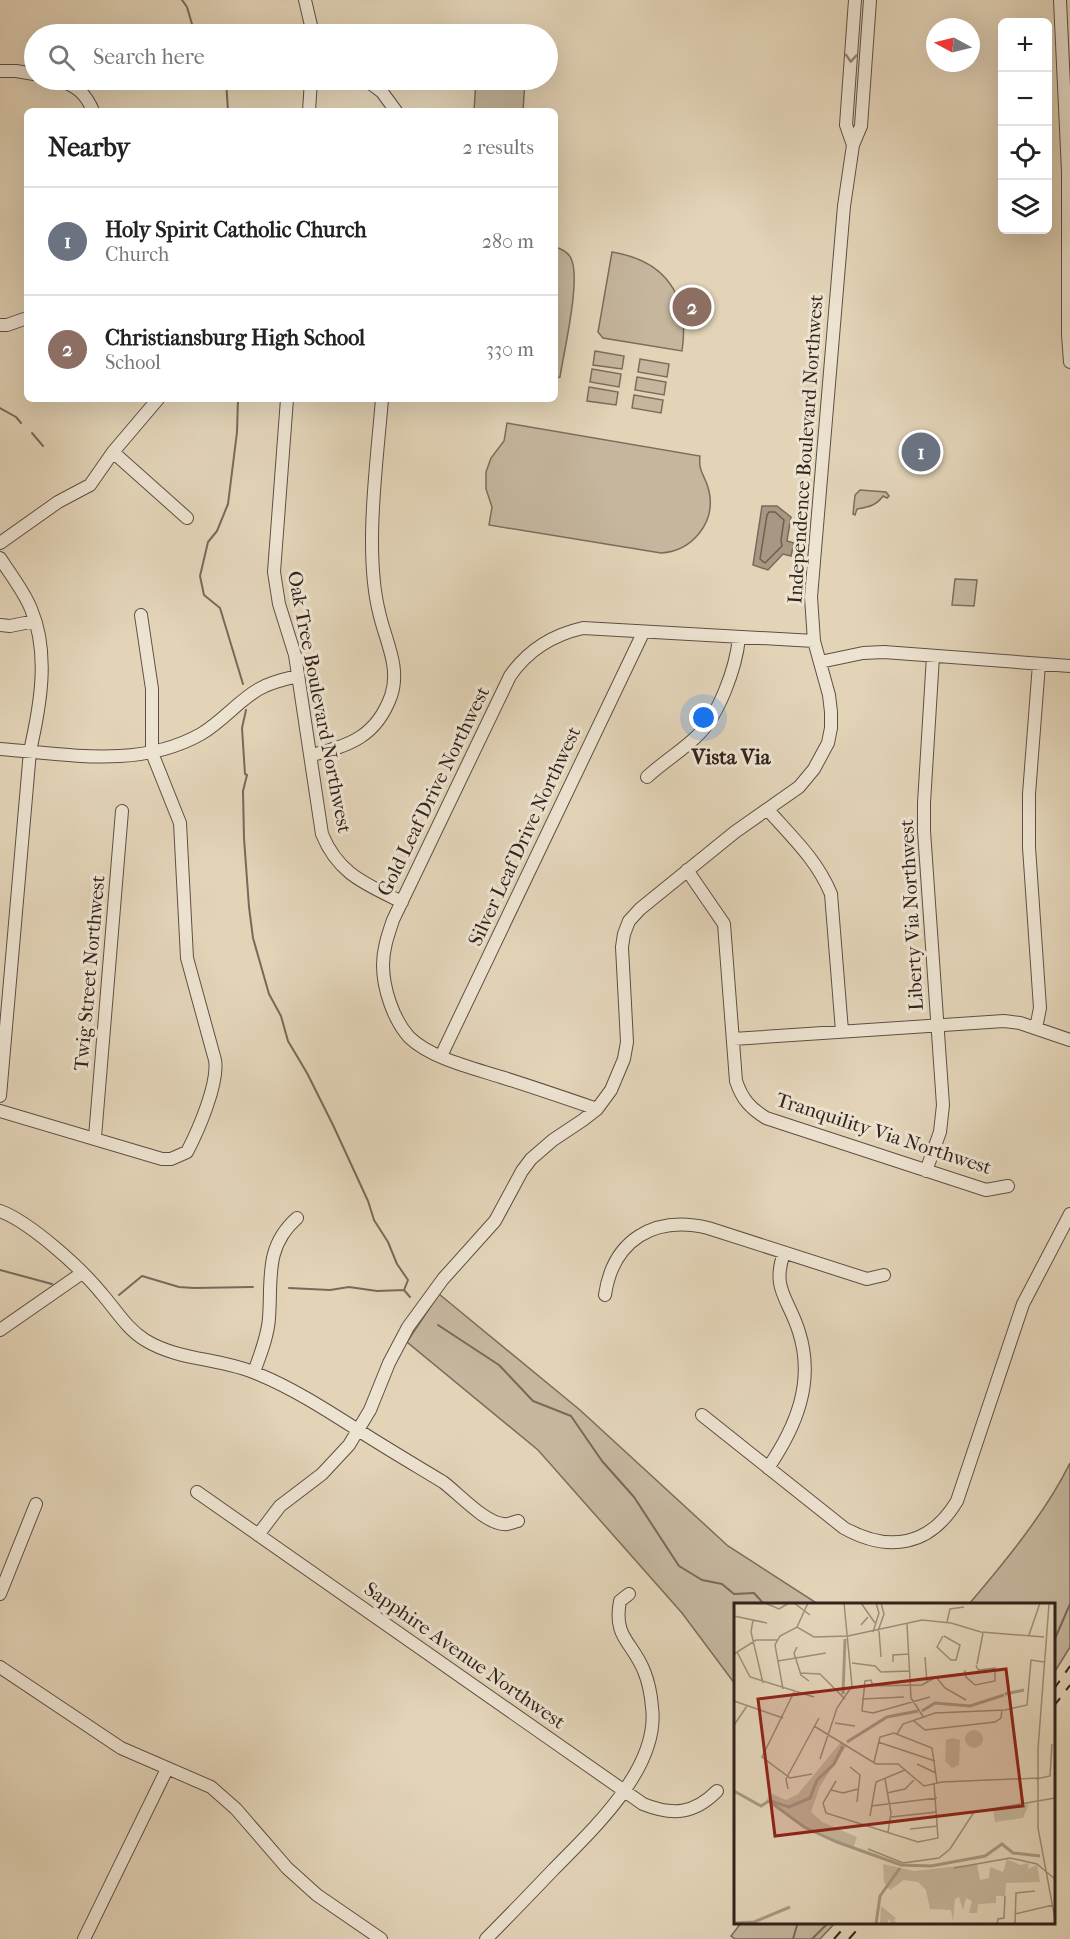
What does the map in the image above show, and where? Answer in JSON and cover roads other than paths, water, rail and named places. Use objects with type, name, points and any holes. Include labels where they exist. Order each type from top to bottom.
[{"type":"street","points":[[305,0],[311,24]]},
{"type":"street","name":"Independence Boulevard Northwest","points":[[853,145],[846,125],[855,0]]},
{"type":"street","name":"Independence Boulevard Northwest","points":[[258,1535],[280,1506],[336,1461],[359,1430],[408,1327],[443,1279],[495,1221],[522,1171],[541,1150],[597,1108],[611,1090],[624,1059],[627,1025],[622,947],[629,921],[640,909],[735,832],[799,787],[822,756],[828,742],[831,712],[829,695],[814,641],[811,597],[813,560],[843,215],[853,145],[861,126],[870,0]]},
{"type":"street","points":[[1060,0],[1068,172],[1070,362]]},
{"type":"street","points":[[0,71],[24,72]]},
{"type":"street","points":[[79,90],[91,108]]},
{"type":"street","points":[[309,108],[310,90]]},
{"type":"street","points":[[379,90],[394,108]]},
{"type":"street","points":[[0,325],[24,319]]},
{"type":"street","points":[[0,543],[58,502],[90,485],[113,452],[155,402]]},
{"type":"street","name":"Oak Tree Boulevard Northwest","points":[[287,402],[274,572],[279,604],[295,655],[312,755],[322,834],[337,862],[360,881],[402,902]]},
{"type":"street","points":[[312,755],[355,742],[364,736],[382,716],[392,694],[394,667],[378,610],[373,558],[375,485],[382,402]]},
{"type":"street","points":[[113,452],[187,518]]},
{"type":"street","points":[[0,558],[32,609],[42,664],[35,731],[30,752],[3,1039],[0,1096]]},
{"type":"street","points":[[0,1111],[95,1137],[162,1159],[171,1159],[184,1154],[192,1141],[215,1077],[213,1052],[190,969],[186,946],[180,823],[152,753],[152,689],[141,615]]},
{"type":"street","points":[[0,625],[10,626],[35,621]]},
{"type":"street","name":"Gold Leaf Drive Northwest","points":[[597,1108],[441,1056],[424,1048],[410,1037],[398,1020],[386,986],[383,966],[385,943],[393,920],[510,676],[521,660],[537,647],[567,632],[583,628],[814,641]]},
{"type":"street","name":"Silver Leaf Drive Northwest","points":[[441,1056],[643,633]]},
{"type":"street","points":[[647,777],[696,737],[712,716],[733,668],[738,638]]},
{"type":"street","points":[[820,662],[863,653],[1070,666]]},
{"type":"street","name":"Liberty Via Northwest","points":[[926,1171],[942,1118],[924,803],[933,656]]},
{"type":"street","points":[[1036,1028],[1040,1008],[1029,847],[1029,794],[1039,664]]},
{"type":"street","points":[[0,749],[102,757],[131,757],[152,753],[203,733],[261,688],[298,676]]},
{"type":"street","points":[[768,810],[812,859],[823,874],[831,894],[842,1031]]},
{"type":"street","name":"Twig Street Northwest","points":[[95,1137],[122,811]]},
{"type":"street","name":"Tranquility Via Northwest","points":[[687,870],[724,924],[736,1081],[746,1103],[753,1110],[766,1118],[986,1190],[1008,1186]]},
{"type":"street","points":[[733,1039],[1004,1021],[1036,1028],[1070,1040]]},
{"type":"street","points":[[0,1211],[32,1228],[82,1273],[130,1329],[145,1340],[164,1350],[183,1356],[216,1361],[254,1372],[288,1387],[443,1482],[490,1520],[503,1524],[518,1521]]},
{"type":"street","points":[[702,1415],[844,1528],[868,1539],[891,1543],[906,1542],[930,1532],[942,1522],[957,1502],[1023,1304],[1070,1214]]},
{"type":"street","points":[[254,1372],[269,1318],[269,1277],[275,1252],[287,1227],[297,1218]]},
{"type":"street","points":[[605,1295],[608,1278],[615,1261],[625,1248],[636,1237],[664,1225],[692,1224],[867,1278],[884,1275]]},
{"type":"street","points":[[768,1468],[783,1445],[799,1411],[805,1373],[800,1334],[778,1278],[784,1253]]},
{"type":"street","points":[[0,1330],[82,1273]]},
{"type":"street","name":"Sapphire Avenue Northwest","points":[[197,1492],[643,1804],[674,1812],[692,1809],[706,1802],[717,1791]]},
{"type":"street","points":[[0,1594],[36,1504]]},
{"type":"street","points":[[486,1939],[603,1818],[624,1790],[646,1749],[652,1729],[653,1711],[650,1692],[644,1671],[619,1628],[617,1616],[620,1601],[629,1593]]},
{"type":"street","points":[[0,1666],[106,1739],[139,1758],[211,1787],[236,1809],[287,1868],[317,1895],[381,1939]]},
{"type":"street","points":[[84,1939],[167,1769]]},
{"type":"water","points":[[762,506],[777,506],[791,517],[787,541],[794,543],[791,556],[783,554],[768,570],[753,565]]},
{"type":"waterway","points":[[182,0],[187,7],[192,24]]},
{"type":"waterway","points":[[227,90],[228,108]]},
{"type":"waterway","points":[[238,402],[237,432],[228,504],[217,531],[208,542],[200,576],[204,595],[220,608],[243,684]]},
{"type":"waterway","points":[[0,408],[16,417],[21,423]]},
{"type":"waterway","points":[[32,433],[43,446]]},
{"type":"waterway","points":[[246,710],[242,728],[245,774],[247,775],[243,791],[244,838],[253,938],[269,994],[281,1016],[288,1041],[333,1125],[368,1201],[374,1220],[408,1280],[404,1290]]},
{"type":"waterway","points":[[0,1270],[52,1284]]},
{"type":"waterway","points":[[119,1295],[142,1276],[179,1287],[253,1287]]},
{"type":"waterway","points":[[289,1288],[330,1290],[349,1287],[377,1291],[404,1290]]},
{"type":"waterway","points":[[404,1290],[410,1297]]},
{"type":"waterway","points":[[438,1325],[499,1365],[533,1401],[571,1416],[602,1461],[634,1497],[679,1566],[702,1580],[722,1584],[734,1594],[754,1593],[763,1603]]},
{"type":"waterway","points":[[1055,1639],[1070,1604]]},
{"type":"waterway","points":[[793,1939],[797,1924]]},
{"type":"waterway","points":[[812,1939],[827,1924]]},
{"type":"railway","points":[[1055,1688],[1070,1666]]},
{"type":"railway","points":[[1055,1705],[1070,1685]]},
{"type":"railway","points":[[834,1939],[847,1924]]},
{"type":"railway","points":[[849,1939],[862,1924]]},
{"type":"place","name":"Christiansburg High School","points":[[692,307]]},
{"type":"place","name":"Holy Spirit Catholic Church","points":[[921,452]]},
{"type":"district","name":"Vista Via","points":[[731,757]]}]
